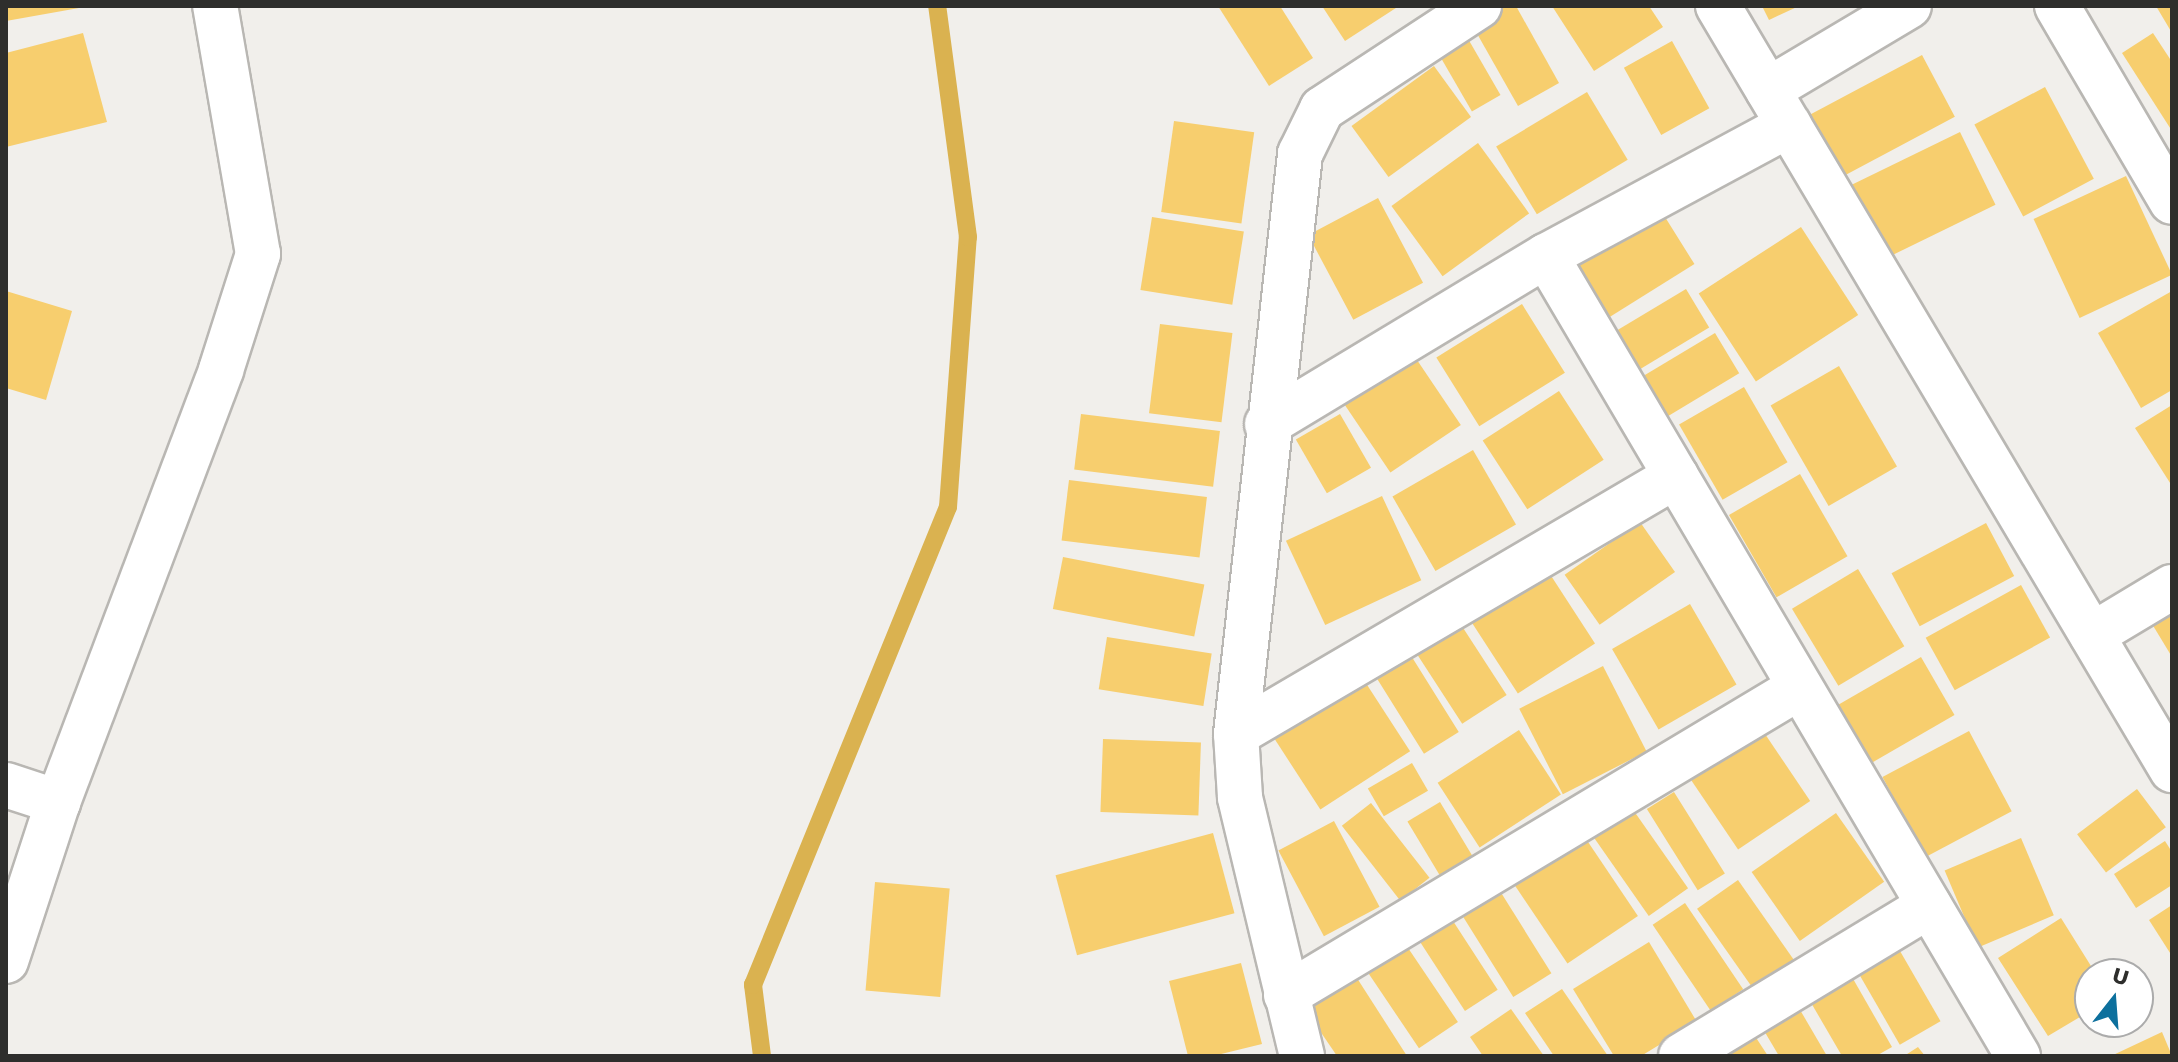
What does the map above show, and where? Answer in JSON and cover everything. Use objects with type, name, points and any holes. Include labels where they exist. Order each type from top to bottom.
[{"type":"street","points":[[6,961],[18,878],[58,802],[221,370],[258,254],[215,6]]},
{"type":"street","points":[[1302,1056],[1240,797],[1236,734],[1267,424],[1300,154],[1309,127],[1322,109],[1479,6]]},
{"type":"street","points":[[1718,6],[2172,770]]},
{"type":"street","points":[[1267,424],[1546,256],[1779,107],[1909,6]]},
{"type":"street","points":[[2057,6],[2172,202]]},
{"type":"street","points":[[1546,256],[2018,1056]]},
{"type":"street","points":[[1236,734],[1676,476]]},
{"type":"street","points":[[2092,635],[2172,587]]},
{"type":"street","points":[[1286,995],[1800,687]]},
{"type":"street","points":[[6,785],[58,802]]},
{"type":"street","points":[[1681,1056],[1929,906]]},
{"type":"building","points":[[6,6],[79,6],[79,8],[6,21]]},
{"type":"building","points":[[1218,6],[1280,6],[1313,58],[1269,86]]},
{"type":"building","points":[[1322,6],[1399,6],[1345,41]]},
{"type":"building","points":[[1503,6],[1516,6],[1559,83],[1518,106],[1471,23]]},
{"type":"building","points":[[1552,6],[1649,6],[1663,27],[1594,71]]},
{"type":"building","points":[[1762,6],[1799,6],[1769,20]]},
{"type":"building","points":[[2156,6],[2172,6],[2172,33]]},
{"type":"building","points":[[83,33],[107,122],[6,147],[6,53]]},
{"type":"building","points":[[2153,33],[2172,62],[2172,131],[2122,53]]},
{"type":"building","points":[[1467,37],[1500,95],[1472,112],[1438,54]]},
{"type":"building","points":[[1672,41],[1709,108],[1661,135],[1624,68]]},
{"type":"building","points":[[1922,55],[1955,117],[1844,176],[1811,114]]},
{"type":"building","points":[[1434,66],[1471,117],[1389,177],[1351,126]]},
{"type":"building","points":[[2045,87],[2094,179],[2023,216],[1974,125]]},
{"type":"building","points":[[1587,92],[1628,160],[1537,214],[1496,147]]},
{"type":"building","points":[[1174,121],[1254,132],[1241,223],[1161,212]]},
{"type":"building","points":[[1960,132],[1996,205],[1887,258],[1851,185]]},
{"type":"building","points":[[1478,143],[1529,213],[1443,276],[1391,206]]},
{"type":"building","points":[[2126,176],[2172,275],[2080,318],[2034,219]]},
{"type":"building","points":[[1378,198],[1423,283],[1353,320],[1308,235]]},
{"type":"building","points":[[1660,209],[1694,264],[1596,326],[1562,270]]},
{"type":"building","points":[[1152,217],[1244,232],[1232,305],[1140,290]]},
{"type":"building","points":[[1801,227],[1858,315],[1756,382],[1699,293]]},
{"type":"building","points":[[1686,289],[1709,328],[1632,374],[1609,335]]},
{"type":"building","points":[[6,291],[72,311],[46,400],[6,388]]},
{"type":"building","points":[[2172,291],[2172,390],[2141,408],[2098,333]]},
{"type":"building","points":[[1522,304],[1565,373],[1479,426],[1436,358]]},
{"type":"building","points":[[1160,324],[1232,333],[1221,422],[1149,413]]},
{"type":"building","points":[[1715,333],[1739,373],[1661,420],[1637,380]]},
{"type":"building","points":[[1415,357],[1461,425],[1390,473],[1345,405]]},
{"type":"building","points":[[1839,366],[1897,466],[1829,506],[1771,406]]},
{"type":"building","points":[[1744,387],[1788,462],[1723,500],[1679,424]]},
{"type":"building","points":[[1559,391],[1604,460],[1527,509],[1483,441]]},
{"type":"building","points":[[2172,405],[2172,486],[2135,428]]},
{"type":"building","points":[[1081,414],[1220,431],[1213,487],[1074,470]]},
{"type":"building","points":[[1340,414],[1371,468],[1327,493],[1296,440]]},
{"type":"building","points":[[1473,450],[1516,524],[1435,571],[1392,496]]},
{"type":"building","points":[[1800,474],[1848,556],[1776,597],[1729,515]]},
{"type":"building","points":[[1069,480],[1207,497],[1200,557],[1062,541]]},
{"type":"building","points":[[1382,496],[1421,580],[1325,625],[1286,541]]},
{"type":"building","points":[[1640,522],[1675,572],[1600,625],[1565,575]]},
{"type":"building","points":[[1986,523],[2014,576],[1920,626],[1892,573]]},
{"type":"building","points":[[1063,557],[1204,584],[1194,637],[1053,609]]},
{"type":"building","points":[[1546,568],[1595,643],[1518,694],[1469,618]]},
{"type":"building","points":[[1858,569],[1904,646],[1838,686],[1792,609]]},
{"type":"building","points":[[2021,585],[2050,637],[1955,690],[1926,638]]},
{"type":"building","points":[[2172,599],[2172,657],[2146,614]]},
{"type":"building","points":[[1690,604],[1736,685],[1659,730],[1612,649]]},
{"type":"building","points":[[1456,617],[1507,695],[1462,724],[1412,646]]},
{"type":"building","points":[[1107,637],[1212,654],[1203,706],[1099,689]]},
{"type":"building","points":[[1410,654],[1459,732],[1424,754],[1375,676]]},
{"type":"building","points":[[1921,657],[1954,715],[1870,764],[1836,706]]},
{"type":"building","points":[[1603,666],[1647,752],[1563,794],[1519,709]]},
{"type":"building","points":[[1360,674],[1410,751],[1320,809],[1270,732]]},
{"type":"building","points":[[1761,728],[1810,801],[1738,850],[1689,777]]},
{"type":"building","points":[[1519,730],[1561,795],[1480,847],[1438,783]]},
{"type":"building","points":[[1969,731],[2012,811],[1925,857],[1882,777]]},
{"type":"building","points":[[1103,739],[1201,742],[1198,815],[1100,812]]},
{"type":"building","points":[[1412,763],[1428,791],[1384,816],[1368,789]]},
{"type":"building","points":[[2137,789],[2166,827],[2106,872],[2077,834]]},
{"type":"building","points":[[1674,792],[1725,873],[1698,890],[1647,809]]},
{"type":"building","points":[[1440,802],[1472,856],[1440,876],[1407,822]]},
{"type":"building","points":[[1371,803],[1429,878],[1400,901],[1342,826]]},
{"type":"building","points":[[1629,804],[1688,888],[1649,916],[1590,832]]},
{"type":"building","points":[[1836,813],[1884,882],[1800,941],[1752,872]]},
{"type":"building","points":[[1334,821],[1380,907],[1324,936],[1278,851]]},
{"type":"building","points":[[1213,833],[1234,913],[1077,955],[1056,875]]},
{"type":"building","points":[[1582,833],[1638,916],[1567,963],[1512,881]]},
{"type":"building","points":[[2021,838],[2054,915],[1977,948],[1945,870]]},
{"type":"building","points":[[2165,841],[2172,852],[2172,885],[2136,908],[2114,874]]},
{"type":"building","points":[[1738,880],[1795,962],[1754,991],[1697,909]]},
{"type":"building","points":[[875,882],[950,889],[940,997],[866,991]]},
{"type":"building","points":[[1500,891],[1551,973],[1513,997],[1462,915]]},
{"type":"building","points":[[1685,903],[1743,989],[1711,1011],[1653,925]]},
{"type":"building","points":[[2172,905],[2172,956],[2149,920]]},
{"type":"building","points":[[2061,918],[2086,958],[2074,958],[2074,1021],[2048,1036],[1998,958]]},
{"type":"building","points":[[1453,921],[1498,990],[1465,1011],[1420,942]]},
{"type":"building","points":[[1402,939],[1458,1022],[1419,1048],[1363,965]]},
{"type":"building","points":[[1649,942],[1697,1022],[1641,1056],[1614,1056],[1573,989]]},
{"type":"building","points":[[1900,951],[1940,1021],[1900,1045],[1859,974]]},
{"type":"building","points":[[1241,963],[1262,1044],[1213,1056],[1188,1056],[1169,981]]},
{"type":"building","points":[[1355,975],[1407,1056],[1337,1056],[1305,1009]]},
{"type":"building","points":[[1852,977],[1892,1047],[1876,1056],[1842,1056],[1810,1001]]},
{"type":"building","points":[[1562,989],[1608,1056],[1554,1056],[1525,1013]]},
{"type":"building","points":[[1796,1003],[1827,1056],[1779,1056],[1760,1024]]},
{"type":"building","points":[[1511,1009],[1544,1056],[1483,1056],[1470,1037]]},
{"type":"building","points":[[1751,1030],[1768,1056],[1721,1056]]},
{"type":"building","points":[[2162,1032],[2172,1056],[2111,1056],[2154,1038]]},
{"type":"building","points":[[1918,1047],[1925,1056],[1904,1056]]},
{"type":"waterway","points":[[762,1056],[753,985],[948,507],[968,237],[937,6]]}]
